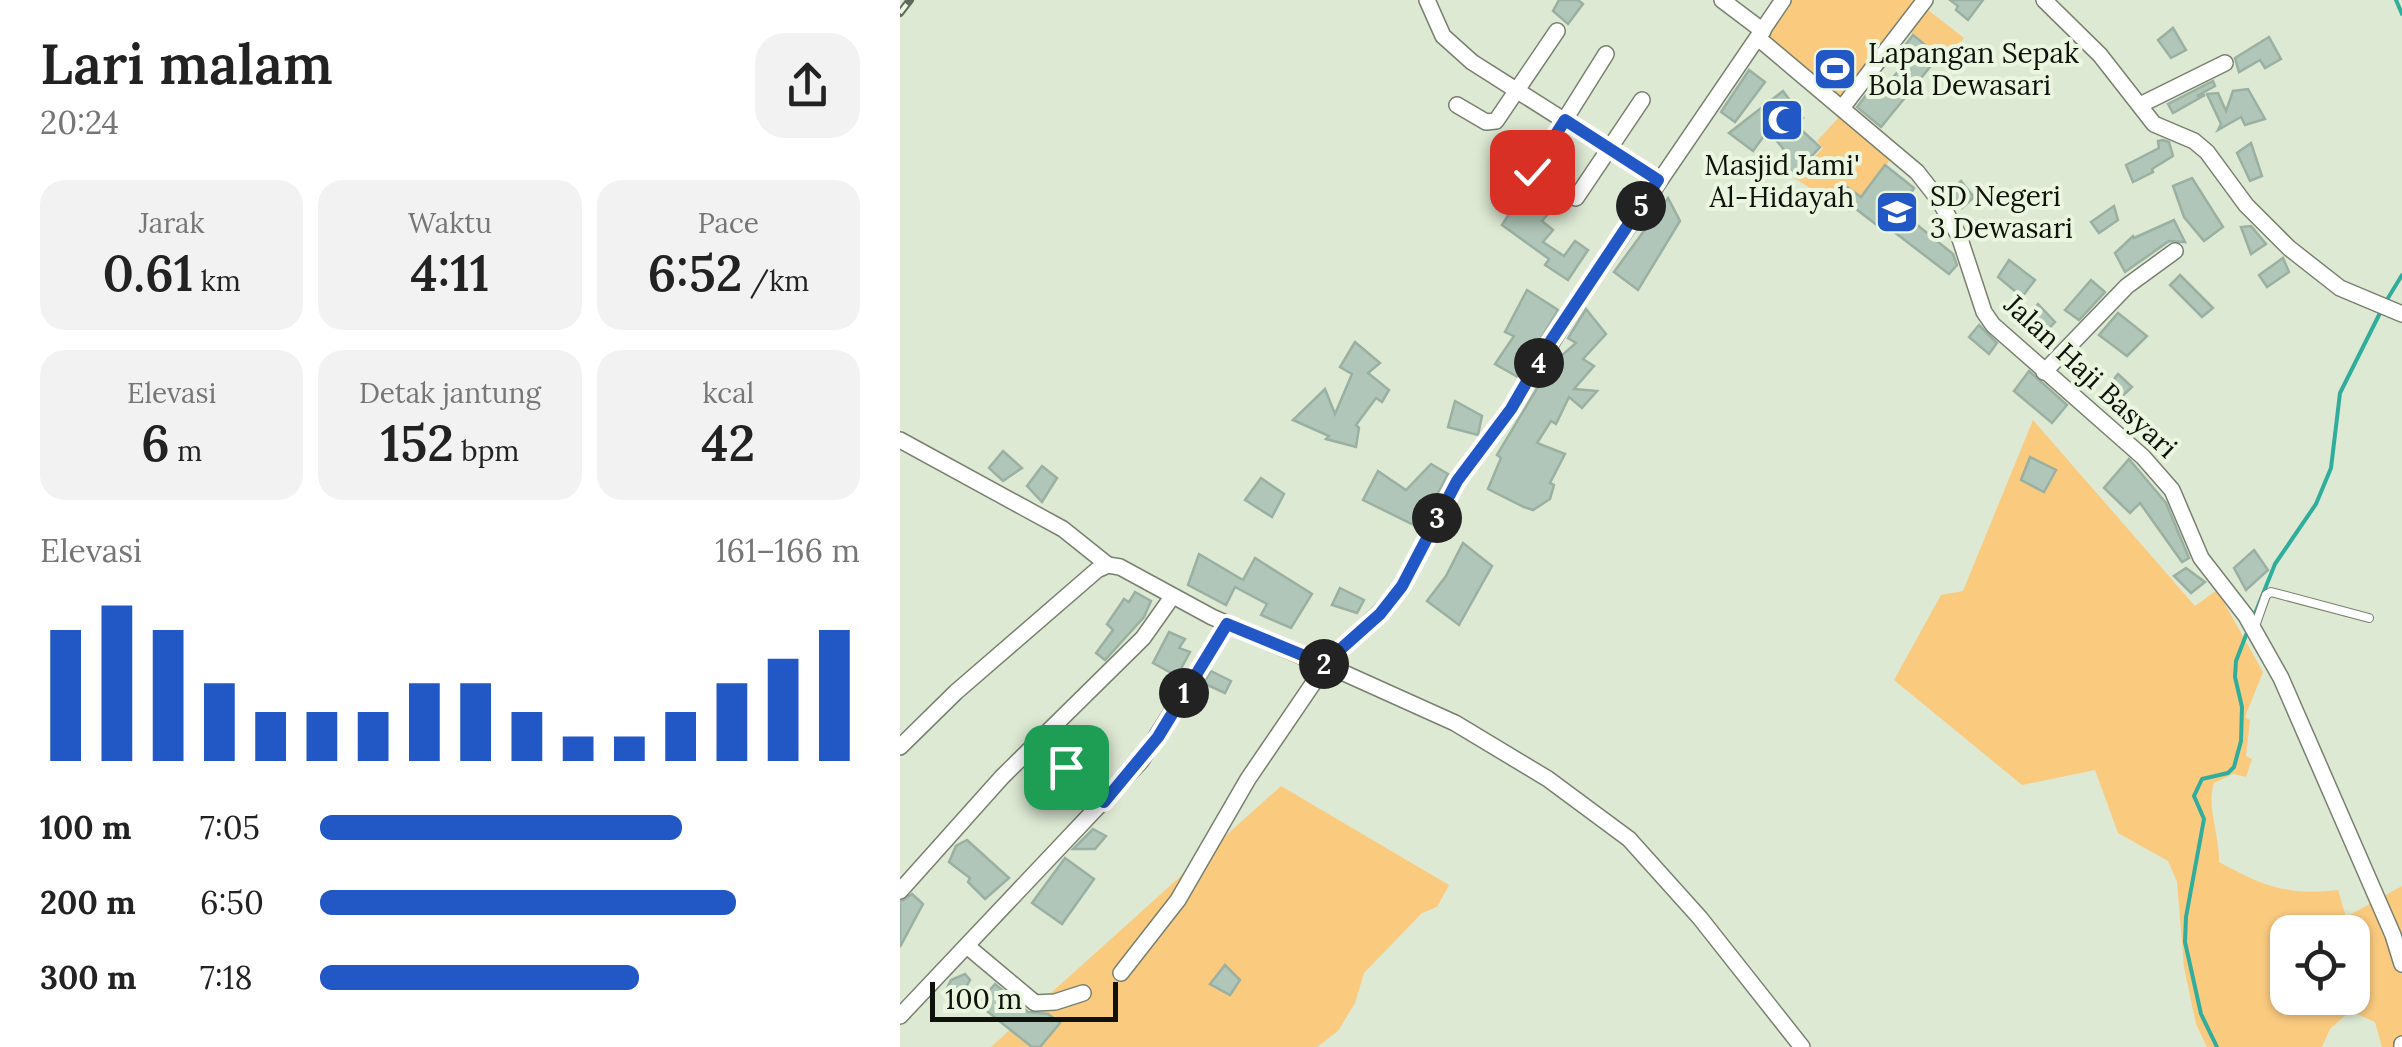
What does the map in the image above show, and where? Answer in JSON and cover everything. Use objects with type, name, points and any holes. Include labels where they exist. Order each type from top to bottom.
[{"type":"street","points":[[1427,0],[1443,36],[1472,62],[1658,180]]},
{"type":"street","name":"Jalan Haji Basyari","points":[[1722,0],[1910,164],[1939,200],[1966,254],[1987,318],[2160,474],[2181,507],[2201,558],[2250,623],[2280,678],[2402,960]]},
{"type":"street","points":[[1120,974],[1178,900],[1248,778],[1324,665],[1380,614],[1402,586],[1457,481],[1511,409],[1550,342],[1783,0]]},
{"type":"street","points":[[1842,108],[1925,0]]},
{"type":"street","points":[[2044,0],[2100,55],[2159,128],[2194,142],[2207,152],[2246,205],[2289,248],[2340,288],[2390,308]]},
{"type":"street","points":[[1457,105],[1486,122],[1494,122],[1557,31]]},
{"type":"street","points":[[1532,172],[1606,54]]},
{"type":"street","points":[[2140,105],[2226,63]]},
{"type":"street","points":[[1576,198],[1642,100]]},
{"type":"street","points":[[2044,372],[2127,286],[2175,251]]},
{"type":"street","points":[[900,440],[1063,529],[1108,565],[1120,567],[1227,624],[1454,722],[1548,779],[1629,839],[1656,866],[1802,1047]]},
{"type":"street","points":[[900,747],[956,692],[1108,565]]},
{"type":"street","points":[[900,891],[1002,778],[1143,638],[1172,597]]},
{"type":"street","points":[[900,1016],[1104,802],[1158,737],[1227,624]]},
{"type":"street","points":[[1066,767],[1104,802]]},
{"type":"street","points":[[967,946],[1035,1003],[1055,1002],[1083,993]]},
{"type":"lane","points":[[2250,623],[2270,592],[2368,618]]},
{"type":"shaded area","name":"Lapangan Sepak Bola Dewasari","points":[[1789,0],[1920,0],[1842,101],[1765,37]]},
{"type":"shaded area","points":[[1924,7],[1964,38],[1947,60],[1907,29]]},
{"type":"shaded area","points":[[1841,115],[1910,175],[1891,159],[1861,197],[1847,187],[1834,203],[1794,178],[1823,148],[1817,141]]},
{"type":"shaded area","points":[[2033,420],[2195,606],[2217,590],[2263,672],[2245,717],[2250,720],[2246,756],[2252,759],[2246,777],[2233,774],[2214,783],[2212,801],[2219,862],[2276,887],[2304,892],[2338,890],[2345,915],[2270,915],[2270,1015],[2346,1015],[2330,1029],[2322,1047],[2207,1047],[2196,1024],[2184,967],[2177,882],[2168,861],[2118,833],[2095,770],[2022,785],[1894,680],[1941,595],[1963,591]]},
{"type":"shaded area","points":[[1281,786],[1449,885],[1437,907],[1422,913],[1364,973],[1355,1003],[1338,1031],[1317,1047],[991,1047]]},
{"type":"shaded area","points":[[2402,886],[2402,1047],[2382,1047],[2375,1022],[2359,1015],[2370,1015],[2370,915],[2350,915]]},
{"type":"building","points":[[1559,0],[1578,0],[1583,4],[1568,24],[1553,11]]},
{"type":"building","points":[[1950,0],[1983,0],[1968,20]]},
{"type":"building","points":[[2173,28],[2186,50],[2171,58],[2158,40]]},
{"type":"building","points":[[1913,35],[1939,56],[1881,127],[1857,107],[1870,90],[1878,96],[1908,59],[1900,52]]},
{"type":"building","points":[[2269,37],[2281,59],[2265,68],[2260,60],[2239,72],[2235,58]]},
{"type":"building","points":[[1749,70],[1765,82],[1735,122],[1721,112]]},
{"type":"building","points":[[2213,81],[2215,86],[2197,96],[2205,95],[2173,113],[2168,104]]},
{"type":"building","points":[[2248,89],[2265,119],[2245,125],[2241,117],[2218,130],[2221,124],[2207,94],[2218,93],[2226,111],[2233,91]]},
{"type":"building","points":[[1783,91],[1803,118],[1795,124],[1820,147],[1795,174],[1781,162],[1788,155],[1773,136],[1770,138],[1766,133],[1753,151],[1729,133]]},
{"type":"building","points":[[2158,141],[2169,142],[2173,156],[2133,182],[2126,165],[2159,148]]},
{"type":"building","points":[[2251,143],[2262,176],[2250,181],[2237,153]]},
{"type":"building","points":[[1885,165],[1914,188],[1900,211],[1953,254],[1957,265],[1949,274],[1885,225],[1882,229],[1852,206],[1849,210],[1837,200],[1847,187],[1861,197]]},
{"type":"building","points":[[2192,178],[2223,227],[2204,241],[2184,217],[2173,186]]},
{"type":"building","points":[[1961,181],[1974,197],[1962,208],[1956,206],[1948,192]]},
{"type":"building","points":[[1529,183],[1555,206],[1542,221],[1553,230],[1543,242],[1564,256],[1575,241],[1588,250],[1568,280],[1545,265],[1549,259],[1502,225]]},
{"type":"building","points":[[1668,198],[1680,221],[1638,290],[1614,272]]},
{"type":"building","points":[[2114,206],[2118,220],[2099,233],[2091,222]]},
{"type":"building","points":[[2174,220],[2185,242],[2169,241],[2125,272],[2115,253],[2133,236]]},
{"type":"building","points":[[2251,226],[2266,244],[2251,254],[2241,227]]},
{"type":"building","points":[[2283,258],[2289,272],[2267,287],[2259,275]]},
{"type":"building","points":[[2009,260],[2035,280],[2022,297],[1998,277]]},
{"type":"building","points":[[2180,275],[2213,308],[2202,317],[2170,285]]},
{"type":"building","points":[[2091,280],[2105,292],[2079,320],[2065,310]]},
{"type":"building","points":[[1527,290],[1558,310],[1518,377],[1495,364],[1514,336],[1505,332]]},
{"type":"building","points":[[2038,304],[2055,322],[2043,335],[2025,319]]},
{"type":"building","points":[[1586,309],[1606,334],[1583,359],[1594,366],[1574,389],[1597,391],[1582,408],[1569,397],[1556,424],[1551,421],[1537,443],[1565,454],[1550,483],[1554,485],[1550,499],[1533,510],[1488,489],[1501,458],[1497,455],[1551,365],[1576,343],[1568,338]]},
{"type":"building","points":[[2118,313],[2147,336],[2127,356],[2099,335]]},
{"type":"building","points":[[1979,325],[1997,343],[1989,354],[1969,337]]},
{"type":"building","points":[[1355,342],[1380,363],[1368,373],[1389,390],[1382,402],[1376,398],[1356,425],[1356,447],[1326,439],[1329,436],[1293,420],[1325,389],[1335,414],[1352,374],[1340,367]]},
{"type":"building","points":[[2029,371],[2067,405],[2052,423],[2014,391]]},
{"type":"building","points":[[2118,374],[2132,387],[2118,400],[2106,389]]},
{"type":"building","points":[[1455,401],[1482,416],[1478,435],[1448,427]]},
{"type":"building","points":[[1003,451],[1022,468],[1003,481],[989,468]]},
{"type":"building","points":[[2030,457],[2056,470],[2044,492],[2021,480]]},
{"type":"building","points":[[2129,459],[2166,503],[2189,558],[2182,562],[2140,503],[2130,513],[2104,488]]},
{"type":"building","points":[[1431,464],[1448,474],[1420,528],[1363,500],[1378,471],[1406,490]]},
{"type":"building","points":[[1042,466],[1057,478],[1042,502],[1027,486]]},
{"type":"building","points":[[1261,478],[1284,494],[1272,517],[1245,500]]},
{"type":"building","points":[[1463,543],[1492,566],[1459,625],[1427,601]]},
{"type":"building","points":[[2254,550],[2268,570],[2246,590],[2234,568]]},
{"type":"building","points":[[1199,554],[1243,580],[1255,558],[1312,594],[1291,628],[1261,615],[1267,604],[1235,587],[1226,605],[1188,585]]},
{"type":"building","points":[[2186,568],[2205,582],[2191,593],[2174,576]]},
{"type":"building","points":[[1340,588],[1364,600],[1357,613],[1332,605]]},
{"type":"building","points":[[1135,592],[1151,601],[1144,617],[1105,660],[1096,653],[1113,630],[1107,624],[1124,599],[1129,602]]},
{"type":"building","points":[[1169,632],[1185,639],[1179,648],[1190,652],[1177,676],[1153,663]]},
{"type":"building","points":[[1211,671],[1231,681],[1225,693],[1203,683]]},
{"type":"building","points":[[1093,829],[1106,836],[1095,849],[1073,849]]},
{"type":"building","points":[[967,840],[1009,878],[985,899],[968,882],[970,878],[949,862],[956,846]]},
{"type":"building","points":[[1065,858],[1094,879],[1062,924],[1032,903]]},
{"type":"building","points":[[912,894],[923,904],[900,947],[900,902]]},
{"type":"building","points":[[1225,965],[1240,980],[1230,995],[1210,984]]},
{"type":"building","points":[[965,974],[970,980],[957,1003],[944,994],[951,980]]},
{"type":"building","points":[[995,984],[1028,1012],[1048,1014],[1060,1023],[1040,1047],[1032,1047],[978,1004]]},
{"type":"waterway","points":[[2396,0],[2402,14]]},
{"type":"waterway","points":[[2385,303],[2402,275]]},
{"type":"waterway","points":[[2254,616],[2275,564],[2316,504],[2331,468],[2340,393],[2381,311]]},
{"type":"waterway","points":[[2217,1047],[2201,1014],[2185,942],[2204,819],[2194,796],[2202,779],[2228,773],[2234,767],[2241,741],[2242,707],[2235,677],[2236,661],[2248,630]]},
{"type":"railway","points":[[900,13],[910,0]]},
{"type":"place","name":"Lapangan Sepak Bola Dewasari","points":[[1835,69]]},
{"type":"place","name":"Masjid Jami' Al-Hidayah","points":[[1782,120]]},
{"type":"place","name":"SD Negeri 3 Dewasari","points":[[1897,212]]},
{"type":"route","points":[[1066,767],[1104,802],[1158,737],[1227,624],[1324,664],[1380,614],[1395,595],[1457,481],[1511,409],[1550,342],[1658,180],[1565,120],[1532,172]]}]
